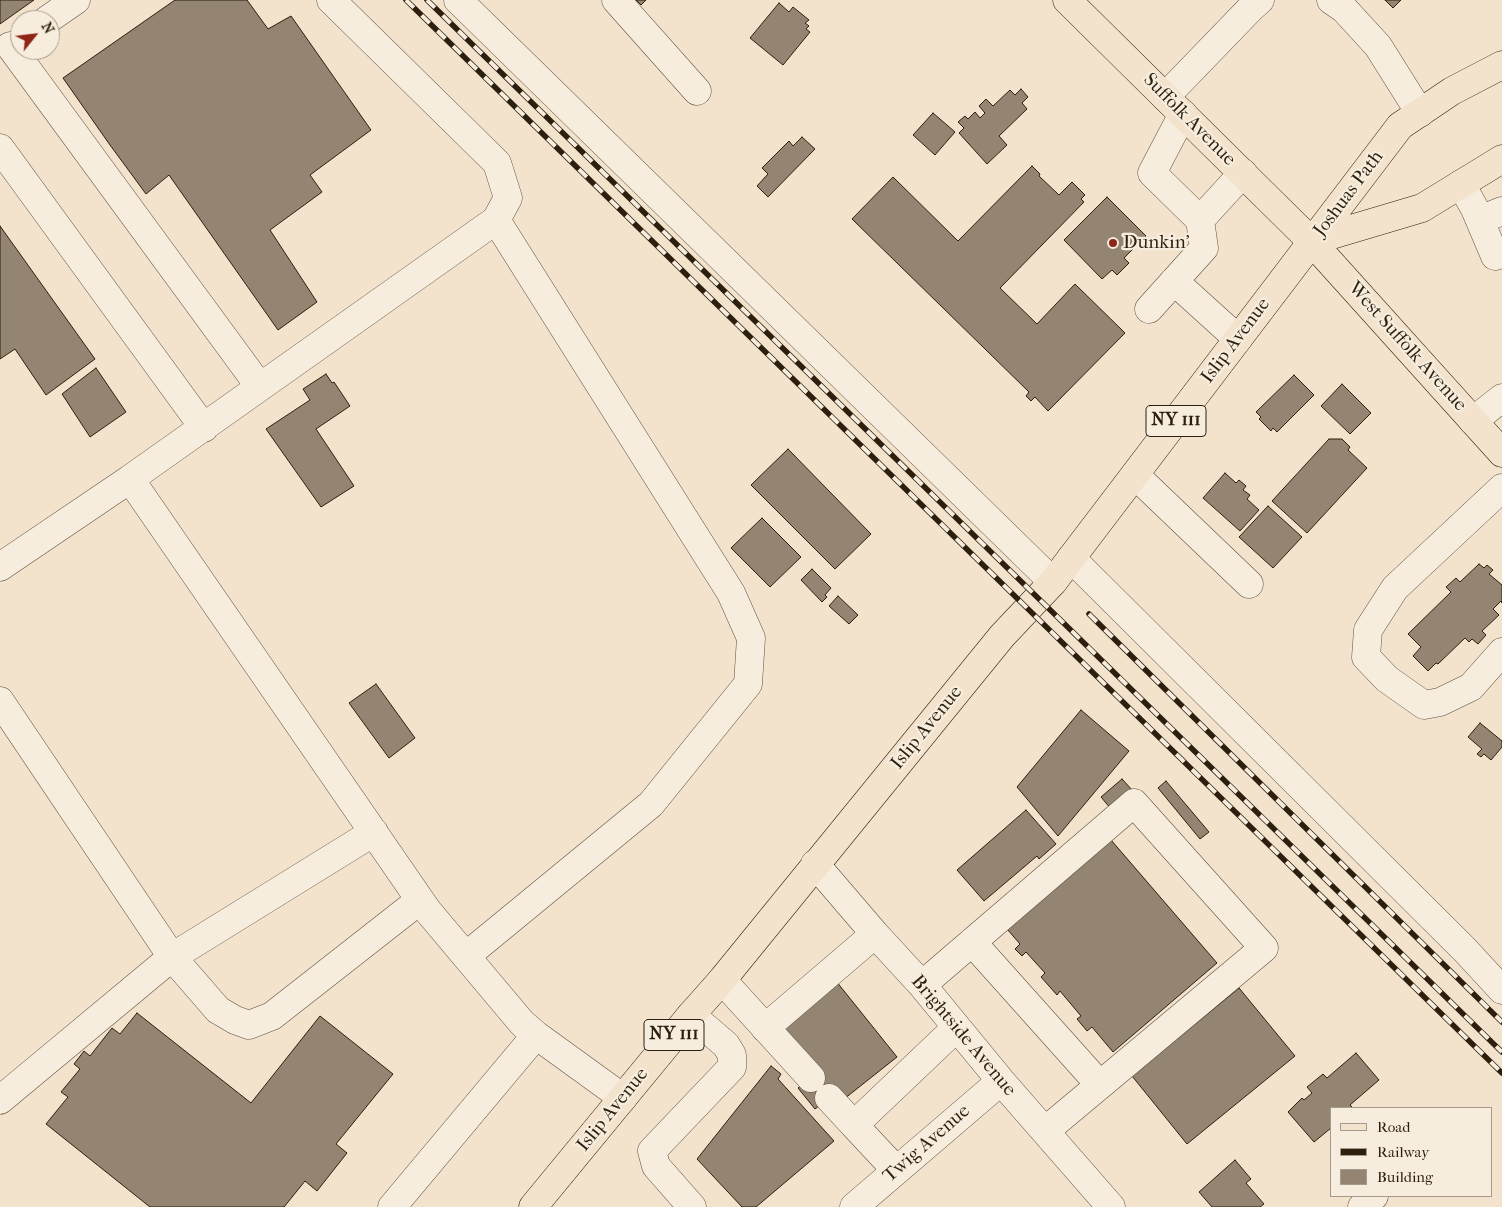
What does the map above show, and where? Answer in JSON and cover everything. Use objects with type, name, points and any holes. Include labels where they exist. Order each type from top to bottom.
[{"type":"main road","name":"Suffolk Avenue","points":[[1068,0],[1311,241]]},
{"type":"main road","name":"Joshuas Path","points":[[1311,241],[1400,126],[1452,91],[1502,66]]},
{"type":"main road","name":"Joshuas Path","points":[[1311,241],[1422,208],[1502,159]]},
{"type":"main road","name":"Islip Avenue","points":[[533,1207],[722,980],[1002,636],[1053,582],[1311,241]]},
{"type":"main road","name":"West Suffolk Avenue","points":[[1311,241],[1502,453]]},
{"type":"street","points":[[60,11],[76,0]]},
{"type":"street","points":[[0,568],[204,428],[496,220],[508,198],[497,163],[331,0]]},
{"type":"street","points":[[458,0],[1053,582]]},
{"type":"street","points":[[616,0],[697,91]]},
{"type":"street","points":[[1149,309],[1204,248],[1200,220],[1152,172],[1174,105],[1250,8],[1260,0]]},
{"type":"street","points":[[1331,0],[1344,9],[1378,46],[1420,113]]},
{"type":"street","points":[[20,60],[260,387]]},
{"type":"street","points":[[0,148],[204,428]]},
{"type":"street","points":[[1200,220],[1243,173]]},
{"type":"street","points":[[1461,184],[1491,216],[1500,262]]},
{"type":"street","points":[[466,956],[651,804],[748,684],[751,638],[731,593],[496,220]]},
{"type":"street","points":[[1174,281],[1238,339]]},
{"type":"street","points":[[1473,421],[1502,398]]},
{"type":"street","points":[[1135,475],[1249,584]]},
{"type":"street","points":[[130,479],[427,910],[522,1023],[623,1098]]},
{"type":"street","points":[[1502,488],[1395,588],[1368,630],[1366,656],[1387,679],[1424,705],[1440,702],[1471,687],[1502,652]]},
{"type":"street","points":[[1071,558],[1465,950],[1502,990]]},
{"type":"street","points":[[0,702],[172,957],[218,1010],[235,1020],[249,1025],[272,1016],[420,900]]},
{"type":"street","points":[[922,985],[1134,803],[1264,948],[1045,1131]]},
{"type":"street","points":[[0,1100],[172,957],[374,832]]},
{"type":"street","name":"Brightside Avenue","points":[[816,864],[1111,1207]]},
{"type":"street","points":[[765,1028],[875,934]]},
{"type":"street","points":[[972,942],[1100,1085]]},
{"type":"street","points":[[722,980],[811,1078]]},
{"type":"street","points":[[691,1015],[726,1045],[732,1055],[732,1067],[652,1151],[656,1166],[692,1207]]},
{"type":"street","points":[[854,1125],[956,1028]]},
{"type":"street","points":[[392,1207],[536,1035]]},
{"type":"street","name":"Twig Avenue","points":[[854,1207],[1001,1081]]},
{"type":"street","points":[[829,1098],[896,1170]]},
{"type":"street","points":[[1362,1207],[1373,1197]]},
{"type":"building","points":[[0,0],[34,0],[20,10],[10,10],[10,17],[0,24]]},
{"type":"building","points":[[175,0],[247,0],[268,29],[291,16],[371,130],[310,175],[322,192],[270,230],[317,302],[278,330],[169,175],[146,194],[63,78]]},
{"type":"building","points":[[636,0],[646,0],[641,5]]},
{"type":"building","points":[[1385,0],[1401,0],[1393,8]]},
{"type":"building","points":[[779,3],[789,12],[793,7],[809,20],[805,23],[809,26],[806,29],[810,32],[783,65],[750,38]]},
{"type":"building","points":[[1021,89],[1028,97],[1022,103],[1027,109],[999,136],[1007,145],[987,164],[959,133],[964,128],[958,122],[965,116],[968,119],[975,112],[980,118],[985,113],[979,106],[986,99],[993,106],[1010,90],[1015,95]]},
{"type":"building","points":[[933,113],[955,132],[935,155],[913,135]]},
{"type":"building","points":[[802,137],[815,149],[768,197],[757,186],[768,174],[762,168],[789,141],[793,146]]},
{"type":"building","points":[[1032,166],[1040,174],[1039,176],[1059,195],[1072,182],[1085,195],[1081,199],[1084,202],[1000,288],[1037,324],[1075,284],[1125,333],[1048,411],[1035,397],[1031,401],[1026,396],[1029,392],[852,219],[893,177],[958,241]]},
{"type":"building","points":[[1107,197],[1146,236],[1124,258],[1129,263],[1117,275],[1112,270],[1102,279],[1064,240]]},
{"type":"building","points":[[0,226],[95,359],[46,395],[15,349],[0,359]]},
{"type":"building","points":[[96,368],[126,412],[90,437],[62,394]]},
{"type":"building","points":[[326,374],[332,383],[334,382],[350,406],[316,429],[354,486],[321,507],[266,429],[310,400],[303,389]]},
{"type":"building","points":[[1294,375],[1314,395],[1277,432],[1273,428],[1271,431],[1259,419],[1261,417],[1256,412]]},
{"type":"building","points":[[1342,384],[1371,413],[1350,434],[1321,406]]},
{"type":"building","points":[[1329,439],[1342,439],[1350,447],[1348,450],[1367,468],[1307,533],[1272,501]]},
{"type":"building","points":[[788,449],[871,534],[835,569],[751,485]]},
{"type":"building","points":[[1225,473],[1236,483],[1239,480],[1246,486],[1243,490],[1250,495],[1247,499],[1259,510],[1240,531],[1203,498]]},
{"type":"building","points":[[1268,506],[1302,537],[1273,568],[1239,537]]},
{"type":"building","points":[[762,518],[801,557],[770,587],[731,548]]},
{"type":"building","points":[[1479,564],[1484,568],[1487,565],[1493,570],[1489,574],[1502,585],[1502,603],[1501,601],[1493,609],[1499,615],[1482,631],[1486,635],[1478,644],[1472,639],[1469,642],[1465,638],[1428,671],[1413,656],[1421,647],[1408,634],[1451,592],[1446,587],[1456,578],[1460,582]]},
{"type":"building","points":[[812,569],[831,588],[825,595],[827,597],[822,602],[801,580]]},
{"type":"building","points":[[838,596],[858,615],[849,624],[829,606]]},
{"type":"building","points":[[376,684],[415,738],[389,758],[349,703]]},
{"type":"building","points":[[1081,710],[1129,751],[1058,836],[1017,787]]},
{"type":"building","points":[[1480,723],[1502,741],[1502,747],[1491,760],[1484,754],[1481,757],[1477,754],[1482,749],[1468,737]]},
{"type":"building","points":[[1122,779],[1133,791],[1111,809],[1101,797]]},
{"type":"building","points":[[1166,781],[1209,832],[1200,839],[1158,788]]},
{"type":"building","points":[[1026,810],[1056,844],[1039,859],[1037,856],[984,901],[957,870]]},
{"type":"building","points":[[1111,840],[1217,963],[1113,1052],[1092,1027],[1087,1031],[1077,1019],[1081,1016],[1060,991],[1057,995],[1041,977],[1045,973],[1026,952],[1022,956],[1015,949],[1020,944],[1007,929]]},
{"type":"building","points":[[836,981],[897,1057],[844,1099],[838,1091],[815,1109],[798,1088],[819,1072],[781,1025]]},
{"type":"building","points":[[1239,988],[1295,1056],[1187,1144],[1132,1076]]},
{"type":"building","points":[[137,1013],[251,1103],[320,1016],[393,1074],[336,1144],[347,1153],[317,1191],[305,1181],[284,1207],[150,1207],[46,1124],[68,1097],[61,1092],[80,1069],[74,1064],[84,1051],[90,1056],[112,1028],[120,1034]]},
{"type":"building","points":[[1356,1053],[1379,1080],[1350,1105],[1352,1107],[1330,1107],[1330,1129],[1314,1142],[1288,1112],[1302,1098],[1304,1100],[1312,1093],[1307,1087],[1323,1074],[1327,1078]]},
{"type":"building","points":[[771,1066],[781,1074],[778,1079],[834,1141],[756,1207],[742,1207],[697,1159]]},
{"type":"building","points":[[1235,1160],[1251,1179],[1246,1183],[1264,1204],[1260,1207],[1212,1207],[1199,1192]]},
{"type":"railway","points":[[406,0],[1502,1073]]},
{"type":"railway","points":[[427,0],[1502,1052]]},
{"type":"railway","points":[[1089,614],[1502,1022]]},
{"type":"place","name":"Dunkin'","points":[[1113,243]]}]
